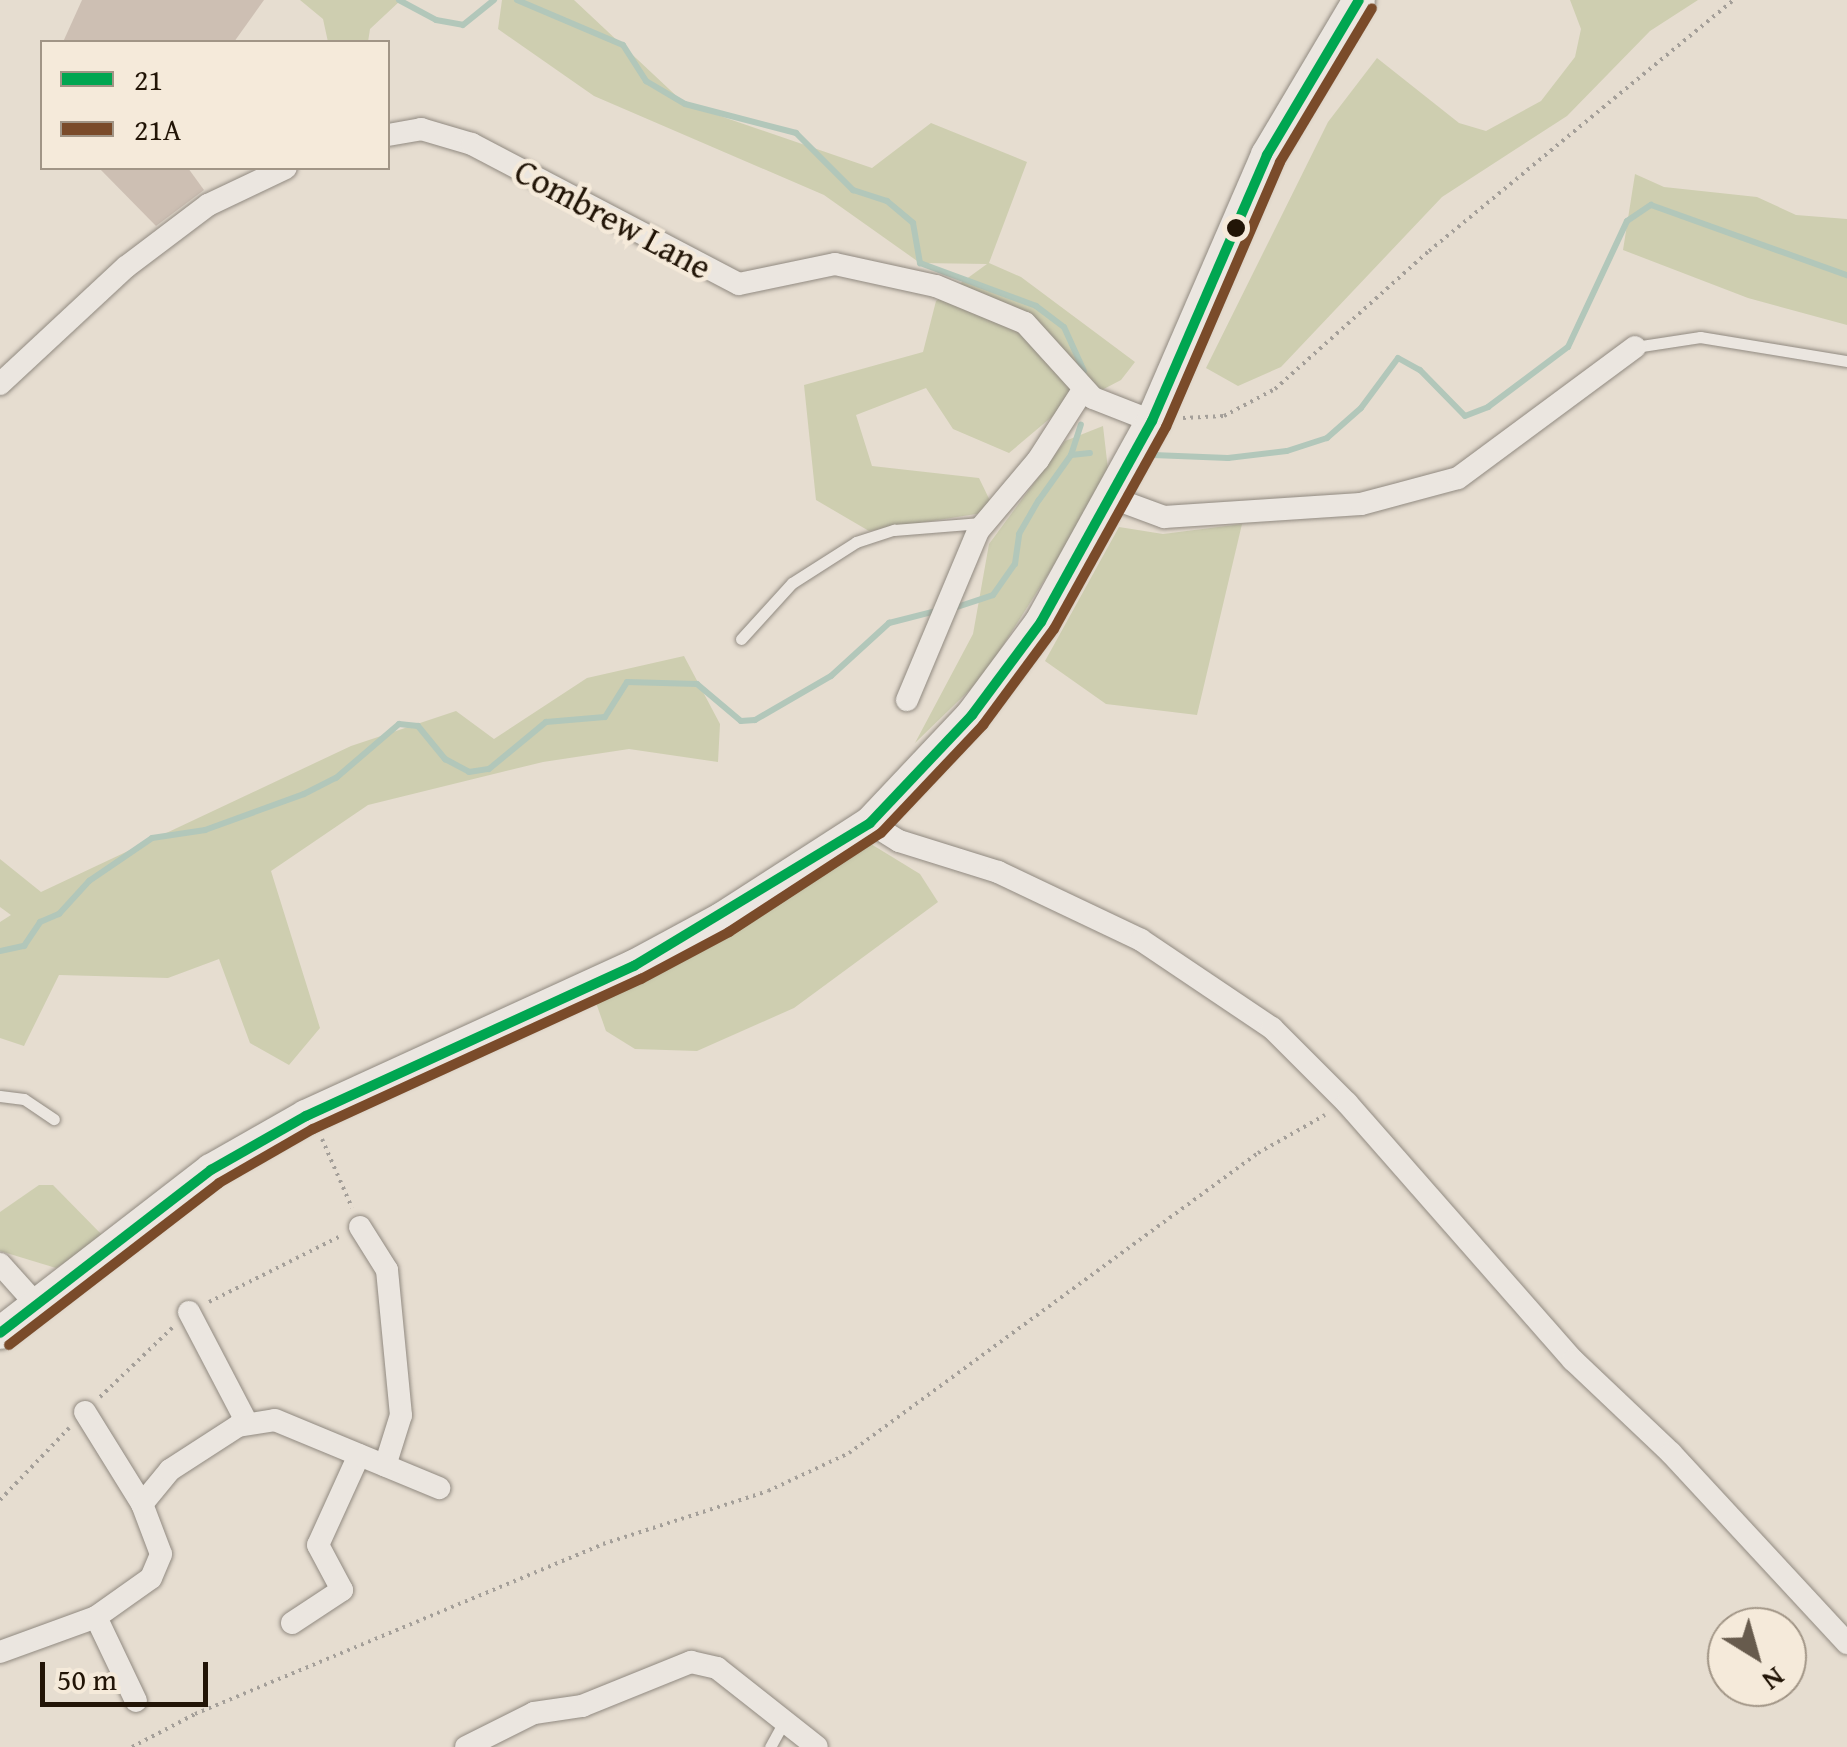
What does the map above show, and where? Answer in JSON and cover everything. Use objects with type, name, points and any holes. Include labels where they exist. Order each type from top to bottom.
[{"type":"main road","points":[[0,1333],[210,1170],[306,1116],[634,966],[721,919],[870,822],[972,715],[1041,622],[1152,421],[1267,155],[1359,0]]},
{"type":"street","name":"Combrew Lane","points":[[390,136],[421,129],[472,144],[739,284],[835,264],[936,286],[1025,323],[1083,390],[1152,421]]},
{"type":"street","points":[[0,384],[126,266],[208,206],[282,170]]},
{"type":"street","points":[[1110,497],[1164,517],[1361,504],[1458,478],[1635,346]]},
{"type":"street","points":[[907,700],[952,582],[985,523],[1038,460],[1083,390]]},
{"type":"street","points":[[870,822],[899,842],[998,872],[1141,940],[1272,1028],[1347,1103],[1573,1360],[1672,1453],[1847,1643]]},
{"type":"street","points":[[360,1227],[387,1270],[401,1415],[385,1466]]},
{"type":"street","points":[[0,1264],[36,1304]]},
{"type":"street","points":[[189,1312],[247,1423]]},
{"type":"street","points":[[0,1652],[96,1617],[158,1567],[158,1544],[142,1504],[85,1412]]},
{"type":"street","points":[[142,1504],[170,1470],[247,1423],[275,1420],[439,1488]]},
{"type":"street","points":[[292,1624],[342,1590],[318,1546],[359,1455]]},
{"type":"street","points":[[96,1617],[136,1701]]},
{"type":"street","points":[[466,1747],[534,1713],[582,1706],[691,1662],[718,1668],[817,1747]]},
{"type":"lane","points":[[1635,346],[1700,337],[1847,361]]},
{"type":"lane","points":[[741,639],[792,582],[863,538],[985,523]]},
{"type":"lane","points":[[0,1096],[24,1099],[54,1120]]},
{"type":"lane","points":[[770,1747],[784,1724]]},
{"type":"path","points":[[1152,421],[1224,416],[1275,389],[1429,251],[1734,0]]},
{"type":"path","points":[[132,1747],[194,1714],[604,1544],[768,1491],[849,1453],[1242,1164],[1347,1103]]},
{"type":"path","points":[[189,1312],[360,1227],[322,1138]]},
{"type":"green space","points":[[300,0],[401,0],[370,29],[368,40],[328,40],[323,19]]},
{"type":"green space","points":[[502,0],[574,0],[685,104],[872,168],[931,123],[1027,162],[989,263],[1021,277],[1135,362],[1121,380],[1054,415],[1009,453],[953,429],[926,388],[856,415],[872,466],[979,478],[995,511],[869,531],[816,500],[804,385],[923,352],[936,301],[987,264],[920,263],[824,195],[594,96],[498,29]]},
{"type":"green space","points":[[1570,0],[1698,0],[1650,31],[1567,116],[1442,197],[1281,367],[1238,386],[1206,368],[1328,122],[1377,58],[1459,123],[1486,131],[1541,101],[1575,57],[1581,29]]},
{"type":"green space","points":[[1635,174],[1664,187],[1757,197],[1796,215],[1847,219],[1847,325],[1748,298],[1623,250]]},
{"type":"green space","points":[[1103,426],[1109,478],[983,677],[915,743],[973,634],[989,544],[1065,441]]},
{"type":"green space","points":[[1242,524],[1197,715],[1106,704],[1045,661],[1119,527],[1163,534]]},
{"type":"green space","points":[[684,656],[720,724],[718,762],[629,749],[543,762],[368,805],[271,871],[320,1028],[289,1065],[250,1043],[219,959],[168,978],[59,975],[24,1046],[0,1038],[0,922],[11,915],[0,907],[0,859],[41,892],[351,746],[456,711],[494,739],[587,678]]},
{"type":"green space","points":[[871,844],[920,874],[938,902],[794,1008],[697,1051],[635,1049],[606,1031],[595,1000]]},
{"type":"green space","points":[[39,1185],[53,1185],[105,1238],[56,1268],[0,1251],[0,1212]]},
{"type":"building","points":[[82,0],[264,0],[235,40],[64,40]]},
{"type":"building","points":[[101,170],[189,170],[204,190],[156,226]]},
{"type":"waterway","points":[[399,0],[436,20],[463,25],[494,0]]},
{"type":"waterway","points":[[517,0],[623,45],[646,81],[685,104],[796,133],[853,190],[887,201],[913,223],[920,263],[1036,306],[1064,327],[1084,371]]},
{"type":"waterway","points":[[1153,455],[1228,458],[1287,451],[1327,438],[1361,408],[1398,358],[1420,370],[1465,416],[1488,407],[1568,347],[1627,221],[1651,205],[1847,275]]},
{"type":"waterway","points":[[1071,455],[1081,425]]},
{"type":"waterway","points":[[954,608],[993,595],[1015,564],[1019,534],[1039,500],[1071,455],[1090,453]]},
{"type":"waterway","points":[[0,951],[24,946],[40,922],[59,914],[89,881],[152,838],[205,830],[304,794],[336,778],[399,724],[418,726],[445,759],[469,772],[489,769],[546,722],[605,717],[627,682],[697,684],[741,721],[755,720],[831,676],[889,623],[936,611]]},
{"type":"transit line","name":"21","points":[[0,1333],[211,1170],[306,1116],[634,966],[870,823],[972,715],[1041,622],[1152,421],[1267,155],[1359,0]]},
{"type":"transit line","name":"21A","points":[[9,1345],[219,1183],[313,1129],[641,979],[729,932],[881,833],[983,725],[1054,629],[1166,427],[1280,162],[1372,8]]}]
